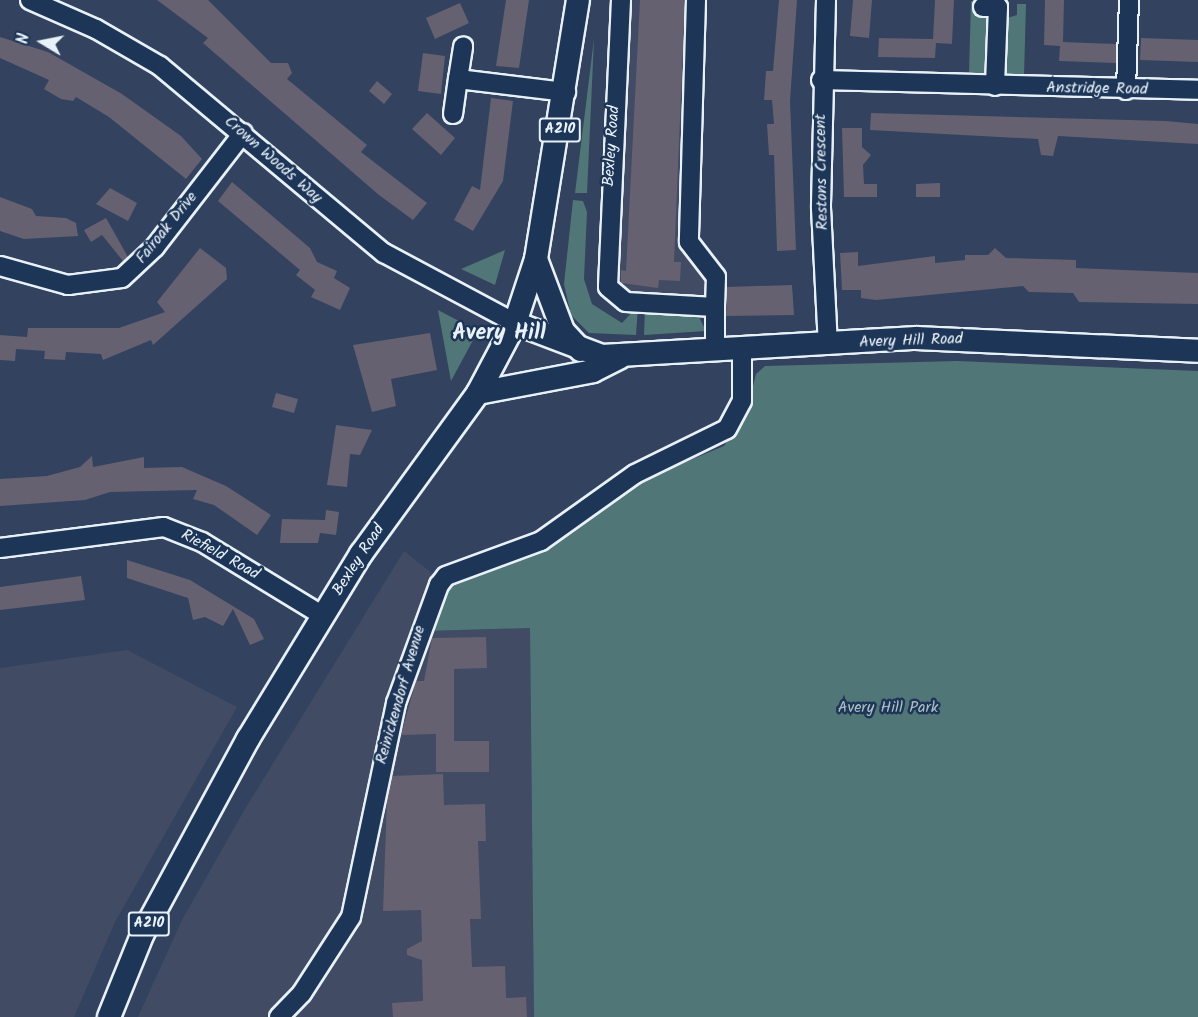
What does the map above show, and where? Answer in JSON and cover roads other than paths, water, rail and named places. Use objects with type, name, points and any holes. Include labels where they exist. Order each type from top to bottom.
[{"type":"main road","name":"Bexley Road","points":[[109,1017],[143,933],[248,739],[323,616],[398,500],[478,393],[515,323],[536,259],[567,93],[578,0]]},
{"type":"main road","points":[[536,259],[563,331],[581,350]]},
{"type":"main road","name":"Avery Hill Road","points":[[515,323],[581,350],[624,355],[1004,339],[1198,351]]},
{"type":"main road","name":"Avery Hill Road","points":[[478,393],[593,371],[624,355]]},
{"type":"street","name":"Crown Woods Way","points":[[30,0],[140,52],[243,133],[384,253],[515,323]]},
{"type":"street","name":"Bexley Road","points":[[621,0],[608,287],[626,302],[715,307]]},
{"type":"street","points":[[696,0],[689,242],[716,277],[715,350]]},
{"type":"street","name":"Restons Crescent","points":[[826,0],[821,80],[828,345]]},
{"type":"street","points":[[1126,90],[1129,0]]},
{"type":"street","points":[[995,86],[998,7]]},
{"type":"street","points":[[453,114],[463,46]]},
{"type":"street","points":[[458,79],[567,93]]},
{"type":"street","name":"Anstridge Road","points":[[821,80],[1126,90],[1198,90]]},
{"type":"street","name":"Fairoak Drive","points":[[0,266],[68,285],[122,278],[155,247],[243,133]]},
{"type":"street","name":"Reinickendorf Avenue","points":[[279,1017],[302,993],[351,917],[396,703],[439,585],[446,576],[541,541],[634,474],[727,429],[742,401],[742,349]]},
{"type":"street","name":"Riefield Road","points":[[0,548],[164,527],[202,542],[323,616]]},
{"type":"district","name":"Avery Hill","points":[[499,334]]},
{"type":"park label","name":"Avery Hill Park","points":[[888,708]]}]
